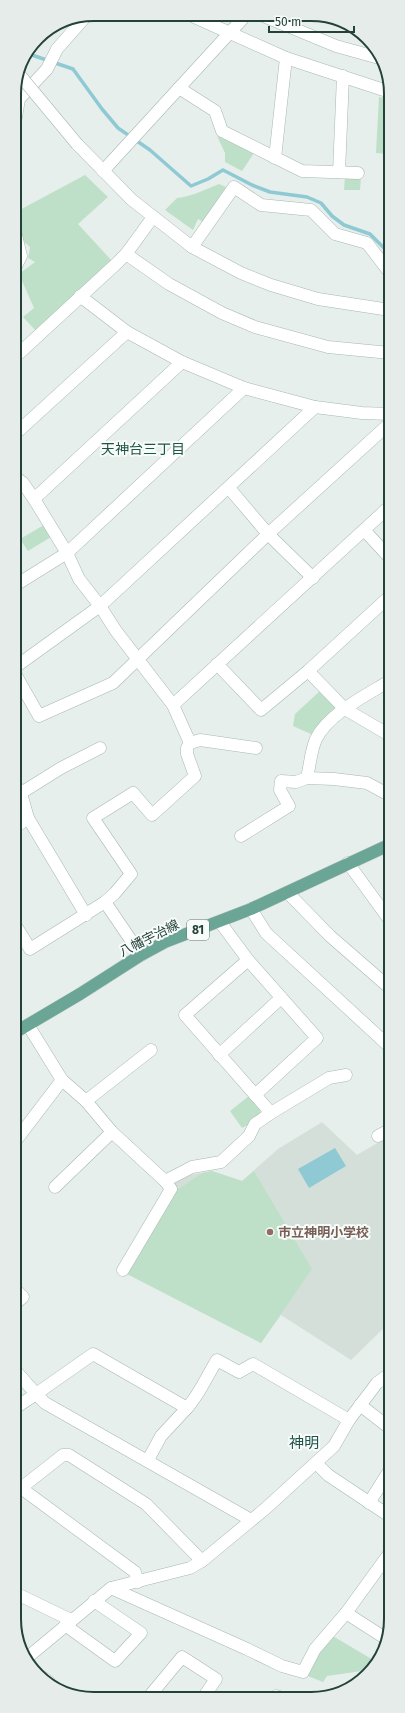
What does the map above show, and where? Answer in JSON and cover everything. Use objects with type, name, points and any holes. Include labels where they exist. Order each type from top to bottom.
[{"type":"main road","name":"八幡宇治線","points":[[21,1030],[141,955],[165,942],[220,922],[288,893],[384,847]]},
{"type":"street","points":[[204,21],[286,58],[384,90]]},
{"type":"street","points":[[102,171],[240,21]]},
{"type":"street","points":[[276,21],[336,46],[374,57]]},
{"type":"street","points":[[21,97],[50,65],[57,49],[81,22]]},
{"type":"street","points":[[275,158],[286,58]]},
{"type":"street","points":[[339,172],[344,76]]},
{"type":"street","points":[[22,78],[77,144],[102,171],[132,200],[192,247],[242,273],[271,285],[318,298],[384,309]]},
{"type":"street","points":[[179,88],[215,111],[222,131],[302,171],[358,173]]},
{"type":"street","points":[[192,247],[234,187],[261,205],[311,210],[335,234],[367,243],[384,265]]},
{"type":"street","points":[[21,351],[126,254],[153,217]]},
{"type":"street","points":[[126,254],[169,284],[222,313],[255,327],[328,347],[384,352]]},
{"type":"street","points":[[80,296],[126,332],[182,362],[244,388],[315,407],[362,413],[384,414]]},
{"type":"street","points":[[21,429],[126,332]]},
{"type":"street","points":[[34,499],[182,362]]},
{"type":"street","points":[[21,582],[67,553],[244,388]]},
{"type":"street","points":[[21,663],[100,606],[315,407]]},
{"type":"street","points":[[21,684],[39,716],[113,683],[268,534],[384,428]]},
{"type":"street","points":[[21,481],[34,499],[67,553],[79,579],[100,606],[116,632],[173,705],[190,743]]},
{"type":"street","points":[[228,488],[268,534],[313,578]]},
{"type":"street","points":[[173,705],[384,512]]},
{"type":"street","points":[[364,530],[384,552]]},
{"type":"street","points":[[217,664],[261,710],[308,671],[384,601]]},
{"type":"street","points":[[308,671],[345,709],[384,732]]},
{"type":"street","points":[[307,778],[316,740],[324,726],[345,709],[384,684]]},
{"type":"street","points":[[21,934],[30,949],[105,902],[115,893],[131,874],[93,818],[133,793],[152,815],[195,776],[187,754],[187,748],[190,743],[200,740],[256,748]]},
{"type":"street","points":[[21,787],[100,748]]},
{"type":"street","points":[[241,836],[289,806],[280,790],[281,781],[296,782],[307,778],[334,779],[367,783],[384,793]]},
{"type":"street","points":[[21,797],[28,818],[86,915]]},
{"type":"street","points":[[21,823],[28,818]]},
{"type":"street","points":[[348,863],[384,912]]},
{"type":"street","points":[[288,893],[330,936],[384,983]]},
{"type":"street","points":[[105,902],[141,955]]},
{"type":"street","points":[[251,909],[266,933],[384,1042]]},
{"type":"street","points":[[220,922],[248,960],[317,1038],[255,1095]]},
{"type":"street","points":[[248,960],[185,1015],[271,1113]]},
{"type":"street","points":[[219,1055],[281,998]]},
{"type":"street","points":[[28,1026],[62,1080],[86,1101],[112,1132],[165,1181],[171,1189],[122,1270]]},
{"type":"street","points":[[86,1101],[151,1050]]},
{"type":"street","points":[[165,1181],[192,1167],[221,1162],[249,1136],[255,1124],[329,1078],[346,1075]]},
{"type":"street","points":[[21,1134],[62,1080]]},
{"type":"street","points":[[54,1187],[112,1132]]},
{"type":"street","points":[[21,1404],[93,1354],[187,1408]]},
{"type":"street","points":[[148,1460],[161,1436],[194,1400],[203,1381],[217,1360],[239,1372],[253,1364],[349,1420]]},
{"type":"street","points":[[21,1377],[45,1403],[148,1460],[251,1520]]},
{"type":"street","points":[[29,1654],[111,1588],[190,1568],[202,1561],[251,1520],[334,1446],[349,1420],[360,1405],[377,1383],[384,1378]]},
{"type":"street","points":[[360,1405],[384,1424]]},
{"type":"street","points":[[138,1582],[135,1572],[21,1488],[63,1455],[69,1455],[146,1504],[202,1561]]},
{"type":"street","points":[[316,1463],[328,1475],[384,1513]]},
{"type":"street","points":[[369,1503],[384,1479]]},
{"type":"street","points":[[111,1588],[282,1666],[303,1672],[315,1648],[346,1613],[384,1562]]},
{"type":"street","points":[[21,1597],[68,1623],[115,1661],[141,1633],[94,1601]]},
{"type":"street","points":[[346,1613],[382,1636]]},
{"type":"street","points":[[153,1692],[182,1657],[216,1679],[207,1692]]},
{"type":"shaded area","name":"市立神明小学校","points":[[322,1122],[357,1155],[384,1139],[384,1328],[351,1360],[281,1315],[261,1343],[171,1185],[184,1176],[212,1171],[242,1181],[278,1149]]},
{"type":"green space","points":[[379,97],[384,98],[384,154],[376,153]]},
{"type":"green space","points":[[217,136],[254,153],[242,171],[225,162],[225,153]]},
{"type":"green space","points":[[85,175],[108,197],[78,224],[112,261],[36,331],[23,317],[34,308],[21,279],[21,272],[35,262],[28,258],[30,247],[21,239],[21,209]]},
{"type":"green space","points":[[345,176],[361,177],[360,190],[344,190]]},
{"type":"green space","points":[[219,184],[226,187],[203,222],[198,219],[193,230],[165,210],[177,198],[193,194]]},
{"type":"green space","points":[[44,525],[51,537],[28,551],[21,538]]},
{"type":"green space","points":[[320,691],[335,705],[334,711],[313,735],[293,726],[295,714]]},
{"type":"green space","points":[[249,1096],[260,1108],[260,1114],[253,1122],[242,1128],[230,1111]]},
{"type":"green space","points":[[212,1171],[242,1181],[254,1171],[312,1269],[261,1343],[125,1273],[174,1192],[202,1173]]},
{"type":"green space","points":[[331,1635],[372,1659],[362,1671],[327,1676],[323,1682],[308,1676],[320,1649]]},
{"type":"water","points":[[335,1148],[346,1166],[309,1188],[298,1169]]},
{"type":"waterway","points":[[32,55],[73,69],[118,128],[150,150],[191,186],[208,179],[223,170],[252,185],[270,192],[307,197],[321,203],[332,216],[344,225],[370,234],[384,248]]},
{"type":"place","name":"市立神明小学校","points":[[270,1232]]},
{"type":"district","name":"天神台三丁目","points":[[143,449]]},
{"type":"district","name":"神明","points":[[304,1443]]}]
